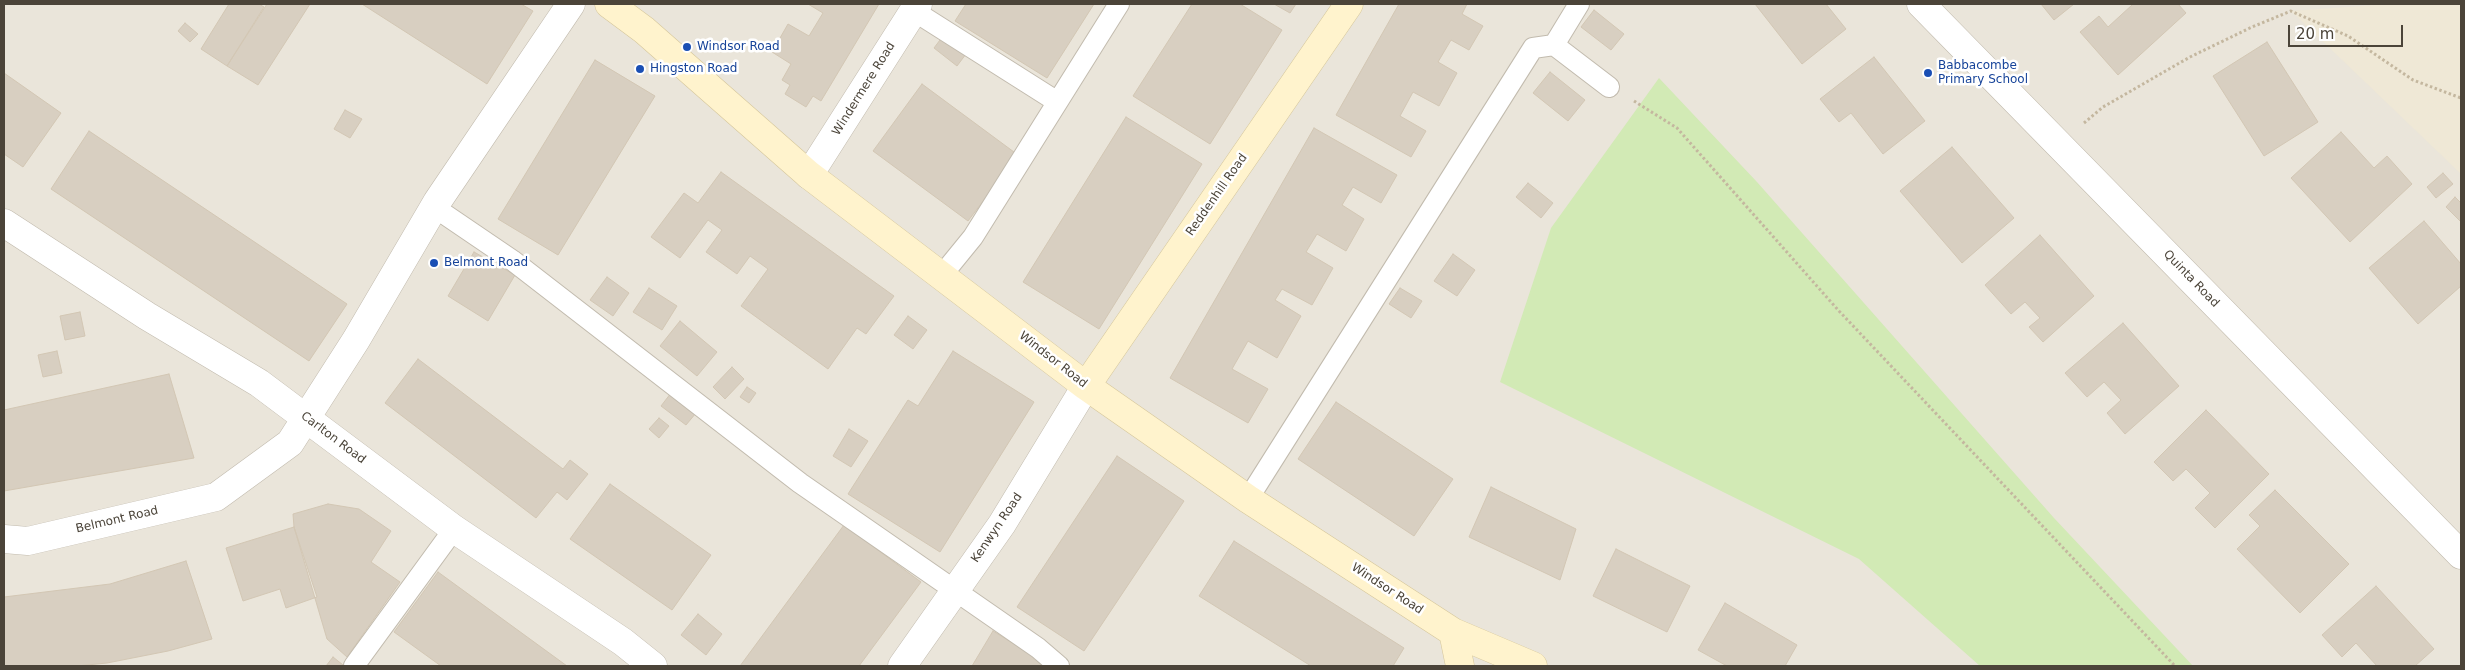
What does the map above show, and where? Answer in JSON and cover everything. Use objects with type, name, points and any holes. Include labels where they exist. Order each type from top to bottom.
[{"type":"street","name":"Belmont Road","points":[[4,539],[28,541],[216,497],[290,443],[356,340],[434,207],[571,4]]},
{"type":"street","name":"Windsor Road","points":[[608,4],[644,30],[809,175],[1086,386],[1248,499],[1453,632],[1533,666]]},
{"type":"street","name":"Reddenhill Road","points":[[1086,386],[1349,4]]},
{"type":"street","name":"Quinta Road","points":[[1921,4],[2461,555]]},
{"type":"street","name":"Windermere Road","points":[[809,175],[916,7]]},
{"type":"street","name":"Carlton Road","points":[[4,223],[147,316],[259,383],[454,529],[623,642],[653,666]]},
{"type":"street","name":"Kenwyn Road","points":[[902,666],[1002,524],[1086,386]]},
{"type":"street","points":[[1453,632],[1460,666]]},
{"type":"lane","points":[[942,276],[973,236],[1056,101],[1119,4]]},
{"type":"lane","points":[[1554,45],[1579,4]]},
{"type":"lane","points":[[916,7],[1056,101]]},
{"type":"lane","points":[[1248,499],[1533,48],[1554,45],[1609,87]]},
{"type":"lane","points":[[434,207],[512,260],[800,483],[1038,648],[1059,666]]},
{"type":"lane","points":[[354,666],[454,529]]},
{"type":"path","points":[[2059,144],[2104,107],[2190,57],[2252,27],[2291,11],[2348,36],[2413,80],[2461,98]]},
{"type":"path","points":[[1609,87],[1677,128],[1838,310],[2175,666]]},
{"type":"shaded area","points":[[4,4],[2461,4],[2461,666],[4,666]]},
{"type":"shaded area","points":[[2390,4],[2461,4],[2461,174],[2291,11]]},
{"type":"green space","points":[[1659,78],[1757,182],[2054,518],[2193,666],[1980,666],[1859,559],[1500,382],[1551,228]]},
{"type":"building","points":[[229,4],[259,4],[264,7],[227,66],[201,49]]},
{"type":"building","points":[[267,4],[310,4],[258,85],[227,66]]},
{"type":"building","points":[[362,4],[521,4],[533,11],[487,84]]},
{"type":"building","points":[[808,4],[879,4],[821,101],[813,96],[806,107],[785,94],[790,85],[782,80],[791,64],[772,52],[788,24],[809,36],[823,13]]},
{"type":"building","points":[[966,4],[1094,4],[1047,78],[955,21]]},
{"type":"building","points":[[1192,4],[1240,4],[1282,30],[1210,144],[1133,96]]},
{"type":"building","points":[[1274,4],[1296,4],[1290,13]]},
{"type":"building","points":[[1399,4],[1467,4],[1462,14],[1483,26],[1469,50],[1451,40],[1438,62],[1457,73],[1439,106],[1413,92],[1400,116],[1426,131],[1411,157],[1336,115]]},
{"type":"building","points":[[1755,4],[1826,4],[1846,29],[1802,64]]},
{"type":"building","points":[[2041,4],[2074,4],[2054,20]]},
{"type":"building","points":[[2131,4],[2178,4],[2186,13],[2118,75],[2080,32],[2099,16],[2108,27]]},
{"type":"building","points":[[1594,10],[1624,34],[1611,50],[1581,27]]},
{"type":"building","points":[[185,23],[198,34],[190,42],[178,31]]},
{"type":"building","points":[[943,36],[966,54],[957,66],[934,48]]},
{"type":"building","points":[[2267,42],[2318,122],[2264,156],[2213,76]]},
{"type":"building","points":[[1874,57],[1925,121],[1883,154],[1851,113],[1839,122],[1820,99]]},
{"type":"building","points":[[595,60],[655,96],[558,255],[498,219]]},
{"type":"building","points":[[1550,72],[1585,100],[1568,121],[1533,93]]},
{"type":"building","points":[[4,73],[61,113],[23,167],[4,154]]},
{"type":"building","points":[[922,84],[1018,155],[968,221],[873,151]]},
{"type":"building","points":[[345,110],[362,119],[350,138],[334,129]]},
{"type":"building","points":[[1126,117],[1202,164],[1099,329],[1023,282]]},
{"type":"building","points":[[1314,128],[1397,175],[1381,203],[1353,187],[1342,205],[1364,219],[1346,251],[1317,234],[1306,252],[1333,268],[1312,305],[1282,289],[1275,300],[1301,316],[1277,358],[1248,341],[1232,369],[1268,389],[1248,423],[1170,378]]},
{"type":"building","points":[[89,131],[347,304],[309,361],[51,189]]},
{"type":"building","points":[[2341,132],[2374,168],[2387,156],[2412,184],[2350,242],[2291,178]]},
{"type":"building","points":[[1952,147],[2014,218],[1962,263],[1900,191]]},
{"type":"building","points":[[721,172],[894,296],[866,334],[857,328],[828,369],[741,306],[768,269],[750,256],[737,274],[706,252],[722,230],[708,220],[680,258],[651,237],[684,193],[698,203]]},
{"type":"building","points":[[2443,173],[2453,184],[2436,198],[2427,187]]},
{"type":"building","points":[[1528,183],[1553,203],[1541,218],[1516,197]]},
{"type":"building","points":[[2455,197],[2461,203],[2461,222],[2446,207]]},
{"type":"building","points":[[2424,221],[2461,264],[2461,286],[2418,324],[2369,268]]},
{"type":"building","points":[[2040,235],[2094,296],[2043,342],[2029,327],[2040,318],[2025,302],[2011,314],[1985,285]]},
{"type":"building","points":[[474,252],[515,275],[488,321],[448,296]]},
{"type":"building","points":[[1453,254],[1475,270],[1457,296],[1434,281]]},
{"type":"building","points":[[607,277],[629,293],[613,316],[590,300]]},
{"type":"building","points":[[649,288],[677,306],[662,330],[633,312]]},
{"type":"building","points":[[1400,288],[1422,301],[1411,318],[1389,304]]},
{"type":"building","points":[[80,312],[85,336],[65,340],[60,316]]},
{"type":"building","points":[[908,316],[927,330],[913,349],[894,335]]},
{"type":"building","points":[[680,321],[717,352],[697,376],[660,346]]},
{"type":"building","points":[[2123,323],[2179,386],[2125,434],[2107,413],[2121,400],[2104,382],[2087,397],[2065,373]]},
{"type":"building","points":[[57,351],[62,373],[43,377],[38,355]]},
{"type":"building","points":[[953,351],[1034,402],[940,552],[848,494],[908,400],[918,406]]},
{"type":"building","points":[[418,359],[563,469],[570,460],[588,474],[567,500],[557,492],[536,518],[385,403]]},
{"type":"building","points":[[732,367],[744,379],[725,399],[713,387]]},
{"type":"building","points":[[169,374],[194,458],[4,491],[4,410]]},
{"type":"building","points":[[747,387],[756,393],[749,403],[740,397]]},
{"type":"building","points":[[671,393],[696,413],[686,425],[661,406]]},
{"type":"building","points":[[1336,402],[1453,479],[1414,536],[1298,459]]},
{"type":"building","points":[[2206,410],[2269,474],[2215,528],[2195,508],[2210,493],[2186,469],[2173,481],[2154,462]]},
{"type":"building","points":[[659,418],[669,426],[659,438],[649,429]]},
{"type":"building","points":[[849,429],[868,441],[851,467],[833,456]]},
{"type":"building","points":[[1117,456],[1184,501],[1084,651],[1017,607]]},
{"type":"building","points":[[610,484],[711,555],[672,610],[570,539]]},
{"type":"building","points":[[1491,487],[1576,529],[1560,580],[1469,537]]},
{"type":"building","points":[[2275,490],[2349,564],[2300,613],[2237,549],[2260,526],[2249,515]]},
{"type":"building","points":[[328,504],[359,509],[391,531],[371,562],[400,582],[347,657],[327,639],[294,527],[293,514]]},
{"type":"building","points":[[844,525],[921,582],[859,666],[740,666]]},
{"type":"building","points":[[294,527],[317,597],[286,608],[280,589],[243,601],[226,548]]},
{"type":"building","points":[[1234,541],[1404,648],[1393,666],[1311,666],[1199,596]]},
{"type":"building","points":[[1616,549],[1690,586],[1667,632],[1593,596]]},
{"type":"building","points":[[186,561],[212,639],[168,651],[107,663],[77,666],[4,666],[4,597],[110,584]]},
{"type":"building","points":[[438,572],[567,666],[441,666],[394,632]]},
{"type":"building","points":[[2376,586],[2434,649],[2415,666],[2377,666],[2356,643],[2342,657],[2322,635]]},
{"type":"building","points":[[1725,603],[1797,645],[1785,666],[1727,666],[1698,650]]},
{"type":"building","points":[[698,614],[722,634],[706,655],[681,635]]},
{"type":"building","points":[[993,631],[1050,666],[972,666]]},
{"type":"building","points":[[333,657],[343,665],[326,666]]},
{"type":"place","name":"Windsor Road","points":[[687,47]]},
{"type":"place","name":"Hingston Road","points":[[640,69]]},
{"type":"place","name":"Babbacombe Primary School","points":[[1928,73]]},
{"type":"place","name":"Belmont Road","points":[[434,263]]}]
